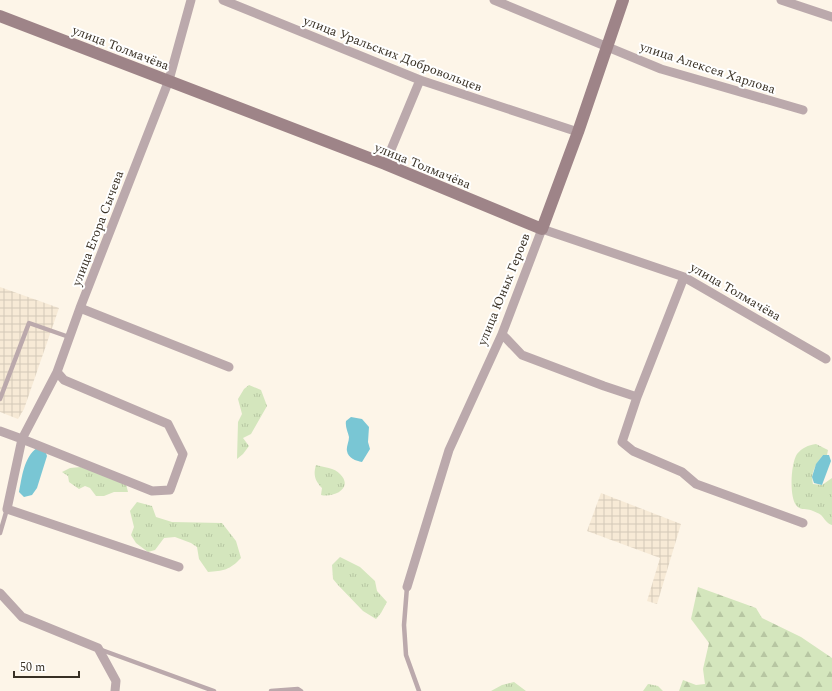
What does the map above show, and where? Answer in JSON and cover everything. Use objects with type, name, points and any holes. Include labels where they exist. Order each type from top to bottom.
[{"type":"street","name":"улица Егора Сычева","points":[[7,509],[22,439],[57,372],[80,308],[169,80],[191,0]]},
{"type":"street","name":"улица Уральских Добровольцев","points":[[223,0],[420,80],[578,132]]},
{"type":"street","name":"улица Алексея Харлова","points":[[494,0],[661,69],[803,110]]},
{"type":"street","name":"улица Юных Героев","points":[[406,587],[449,450],[502,334],[578,132],[623,0]]},
{"type":"street","points":[[781,0],[832,17]]},
{"type":"street","name":"улица Толмачёва","points":[[0,16],[385,164],[542,229],[684,276],[826,359]]},
{"type":"street","points":[[385,164],[420,80]]},
{"type":"street","points":[[684,276],[637,397],[622,442],[633,451],[682,472],[696,484],[803,523]]},
{"type":"street","points":[[80,308],[230,367]]},
{"type":"street","points":[[502,334],[522,355],[637,397]]},
{"type":"street","points":[[0,431],[152,491],[170,490],[183,454],[168,424],[64,380],[57,372]]},
{"type":"street","points":[[7,509],[179,567]]},
{"type":"street","points":[[0,593],[22,617],[98,648],[116,681],[115,691]]},
{"type":"lane","points":[[0,399],[29,323],[69,337]]},
{"type":"lane","points":[[0,533],[7,509]]},
{"type":"lane","points":[[406,587],[404,625],[406,655],[419,691]]},
{"type":"lane","points":[[98,648],[214,691]]},
{"type":"lane","points":[[271,691],[298,689],[301,691]]},
{"type":"shaded area","points":[[0,287],[59,308],[24,409],[18,419],[0,412]]},
{"type":"shaded area","points":[[601,493],[681,524],[657,604],[647,601],[660,558],[587,531]]},
{"type":"green space","points":[[249,385],[261,390],[267,406],[251,434],[243,438],[249,446],[237,459],[238,422],[242,414],[238,399],[244,389]]},
{"type":"green space","points":[[816,444],[828,450],[827,455],[823,455],[814,469],[812,480],[813,484],[822,485],[832,478],[832,525],[821,515],[811,510],[798,507],[792,494],[792,472],[795,458],[797,454],[805,447]]},
{"type":"green space","points":[[316,465],[338,472],[344,479],[344,488],[341,491],[331,495],[321,495],[322,488],[316,480],[315,475]]},
{"type":"green space","points":[[81,467],[126,484],[128,492],[114,492],[104,496],[96,496],[90,488],[85,486],[79,489],[69,482],[68,476],[62,472],[70,468]]},
{"type":"green space","points":[[137,502],[152,506],[156,517],[172,522],[222,523],[236,541],[241,558],[226,569],[208,572],[199,559],[197,547],[175,537],[164,538],[155,550],[148,552],[136,543],[131,535],[134,527],[130,511]]},
{"type":"green space","points":[[340,557],[360,567],[375,581],[377,591],[387,602],[376,619],[363,611],[333,579],[332,565]]},
{"type":"green space","points":[[698,587],[756,608],[762,618],[801,637],[832,658],[832,691],[679,691],[683,680],[696,685],[705,684],[703,669],[709,643],[691,619]]},
{"type":"green space","points":[[514,682],[526,691],[491,691],[502,685]]},
{"type":"green space","points":[[648,684],[658,686],[663,691],[643,691]]},
{"type":"water","points":[[351,417],[362,419],[369,427],[368,442],[370,449],[362,462],[355,460],[347,451],[349,437],[346,421]]},
{"type":"water","points":[[37,448],[46,453],[47,456],[37,488],[32,495],[24,497],[19,492],[26,462]]},
{"type":"water","points":[[823,455],[829,455],[831,461],[822,485],[814,483],[812,477],[816,464]]}]
